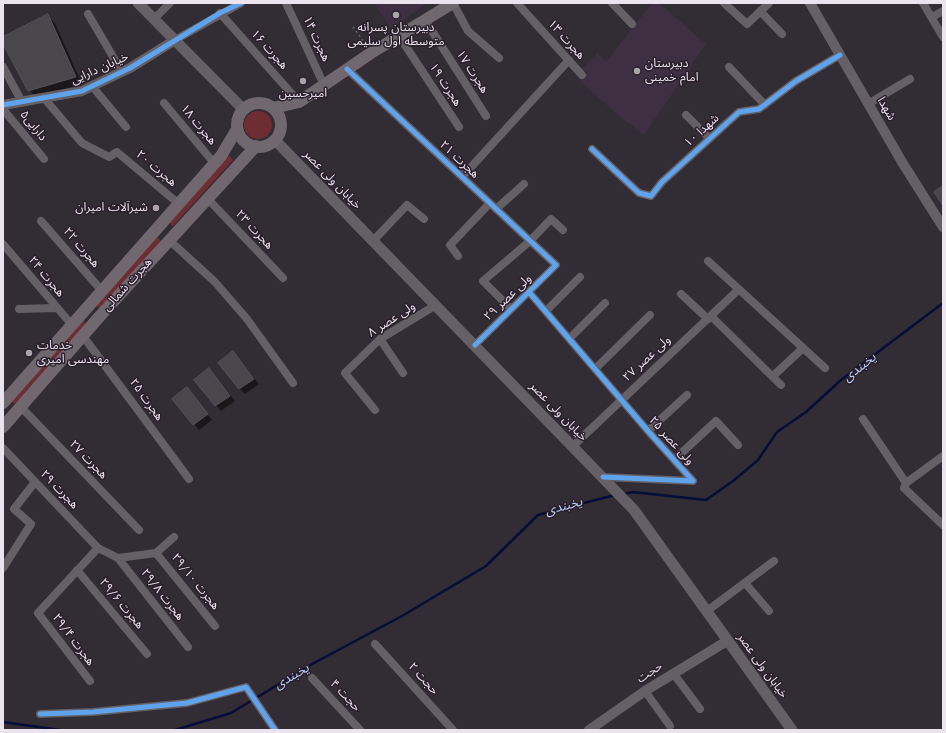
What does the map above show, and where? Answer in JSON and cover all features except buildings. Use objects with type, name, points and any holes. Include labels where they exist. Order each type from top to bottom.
[{"type":"main road","points":[[138,3],[243,109]]},
{"type":"main road","points":[[281,124],[279,115],[273,108],[261,103],[248,105],[243,109],[239,115],[237,129],[244,140],[256,146],[262,146],[275,140],[281,124],[299,102],[371,53],[453,3]]},
{"type":"main road","points":[[273,108],[299,102]]},
{"type":"main road","name":"هجرت شمالی","points":[[3,404],[214,164],[237,129]]},
{"type":"main road","name":"خیابان ولی عصر","points":[[275,140],[634,510],[792,730]]},
{"type":"main road","name":"هجرت شمالی","points":[[3,427],[207,198],[256,146]]},
{"type":"main road","points":[[3,404],[18,411]]},
{"type":"street","points":[[154,19],[170,3]]},
{"type":"street","points":[[175,40],[220,13],[241,3]]},
{"type":"street","name":"هجرت ۱۴","points":[[286,3],[324,85]]},
{"type":"street","points":[[453,3],[468,31],[499,58]]},
{"type":"street","name":"هجرت ۱۳","points":[[518,3],[582,75]]},
{"type":"street","points":[[612,3],[632,24]]},
{"type":"street","points":[[724,3],[747,24],[769,3]]},
{"type":"street","name":"شهدا","points":[[810,3],[902,162],[943,227]]},
{"type":"street","points":[[923,3],[943,37]]},
{"type":"street","points":[[760,11],[782,34]]},
{"type":"street","points":[[932,17],[943,11]]},
{"type":"street","name":"هجرت ۱۶","points":[[220,13],[299,102]]},
{"type":"street","points":[[88,14],[122,72]]},
{"type":"street","name":"هجرت ۱۷","points":[[425,20],[486,116]]},
{"type":"street","name":"هجرت ۱۹","points":[[399,36],[459,127]]},
{"type":"street","name":"خیابان دارایی","points":[[3,105],[82,91],[122,72],[175,40]]},
{"type":"street","name":"شهدا ۱۰","points":[[592,149],[639,193],[651,196],[662,182],[739,112],[759,109],[796,81],[840,54]]},
{"type":"street","points":[[462,177],[569,60]]},
{"type":"street","points":[[3,67],[22,102]]},
{"type":"street","points":[[729,67],[765,105]]},
{"type":"street","name":"هجرت ۲۱","points":[[347,69],[556,265]]},
{"type":"street","points":[[868,104],[910,80]]},
{"type":"street","points":[[92,86],[126,128]]},
{"type":"street","name":"هجرت ۲۰","points":[[44,98],[82,143],[109,158],[117,152],[179,204]]},
{"type":"street","name":"هجرت ۱۸","points":[[164,103],[214,164]]},
{"type":"street","name":"دارایی۵","points":[[3,109],[44,159]]},
{"type":"street","points":[[686,115],[709,138]]},
{"type":"street","points":[[496,210],[524,184]]},
{"type":"street","name":"هجرت ۲۳","points":[[207,198],[282,278]]},
{"type":"street","points":[[458,256],[450,245],[490,203]]},
{"type":"street","points":[[373,241],[407,205],[424,219]]},
{"type":"street","points":[[511,309],[483,282],[530,241],[551,219],[563,230]]},
{"type":"street","name":"هجرت ۲۲","points":[[41,221],[102,291]]},
{"type":"street","points":[[170,240],[215,282],[248,319],[293,383]]},
{"type":"street","name":"هجرت ۲۴","points":[[3,244],[72,325]]},
{"type":"street","points":[[708,261],[825,368]]},
{"type":"street","name":"ولی عصر ۲۹","points":[[475,345],[556,265]]},
{"type":"street","points":[[546,311],[580,277]]},
{"type":"street","name":"ولی عصر ۲۷","points":[[573,446],[738,290]]},
{"type":"street","name":"ولی عصر ۲۵","points":[[529,292],[648,431],[693,481],[603,478]]},
{"type":"street","points":[[681,294],[773,376],[781,385]]},
{"type":"street","points":[[570,339],[606,303]]},
{"type":"street","name":"ولی عصر ۸","points":[[375,410],[345,373],[380,339],[436,305]]},
{"type":"street","points":[[19,309],[57,308]]},
{"type":"street","points":[[595,369],[650,315]]},
{"type":"street","name":"هجرت ۲۵","points":[[83,336],[189,479]]},
{"type":"street","points":[[380,339],[403,373]]},
{"type":"street","points":[[773,376],[803,348]]},
{"type":"street","points":[[648,431],[687,395]]},
{"type":"street","name":"هجرت ۲۷","points":[[18,411],[138,530]]},
{"type":"street","points":[[863,419],[906,483]]},
{"type":"street","points":[[674,460],[716,421],[738,445]]},
{"type":"street","name":"هجرت ۲۹","points":[[3,448],[98,548],[118,558]]},
{"type":"street","points":[[943,456],[906,483],[904,488],[943,525]]},
{"type":"street","points":[[3,568],[31,524],[14,509],[35,482]]},
{"type":"street","points":[[118,558],[156,553],[174,537]]},
{"type":"street","points":[[77,570],[98,548]]},
{"type":"street","name":"هجرت ۲۹/۱۰","points":[[156,553],[215,626]]},
{"type":"street","name":"هجرت ۲۹/۸","points":[[118,558],[188,647]]},
{"type":"street","points":[[707,611],[774,561]]},
{"type":"street","name":"هجرت ۲۹/۴","points":[[77,570],[38,613],[90,682]]},
{"type":"street","name":"هجرت ۲۹/۶","points":[[77,570],[147,654]]},
{"type":"street","points":[[745,583],[769,611]]},
{"type":"street","name":"حجت","points":[[589,730],[645,691],[727,640]]},
{"type":"street","name":"حجت ۲","points":[[375,644],[453,730]]},
{"type":"street","points":[[673,673],[700,710]]},
{"type":"street","name":"حجت ۴","points":[[312,678],[360,730]]},
{"type":"street","points":[[40,714],[93,712],[187,703],[246,687],[275,730]]},
{"type":"street","points":[[645,691],[670,726]]},
{"type":"path","points":[[353,27],[371,53]]},
{"type":"shaded area","name":"دبیرستان پسرانه متوسطه اول سلیمی","points":[[374,3],[428,3],[391,28]]},
{"type":"shaded area","name":"دبیرستان امام خمینی","points":[[652,3],[659,3],[706,44],[644,135],[617,114],[580,81],[588,73],[582,69],[597,53],[606,62]]},
{"type":"shaded area","points":[[258,111],[268,115],[272,125],[268,135],[258,139],[248,135],[244,125],[248,115]]},
{"type":"shaded area","points":[[229,155],[233,160],[173,226],[169,222]]},
{"type":"shaded area","points":[[157,237],[161,241],[100,309],[95,305]]},
{"type":"shaded area","points":[[83,320],[87,324],[15,404],[11,401]]},
{"type":"waterway","name":"یخبندی","points":[[624,494],[633,492],[706,500],[733,481],[758,460],[777,432],[806,412],[841,380],[943,303]]},
{"type":"waterway","name":"یخبندی","points":[[175,730],[231,713],[314,663],[402,616],[486,566],[538,515],[615,495]]},
{"type":"waterway","name":"یخبندی","points":[[3,722],[60,730]]},
{"type":"cycle path","points":[[3,105],[82,91],[130,68],[220,13],[241,3]]},
{"type":"cycle path","points":[[592,149],[639,193],[651,196],[662,182],[739,112],[759,109],[796,81],[840,55]]},
{"type":"cycle path","points":[[347,69],[556,265],[475,345]]},
{"type":"cycle path","points":[[529,292],[648,431],[693,481],[603,477]]},
{"type":"cycle path","points":[[40,714],[93,712],[187,703],[246,687],[275,730]]},
{"type":"place","name":"دبیرستان پسرانه متوسطه اول سلیمی","points":[[396,15]]},
{"type":"place","name":"دبیرستان امام خمینی","points":[[637,71]]},
{"type":"place","name":"امیرحسین","points":[[303,81]]},
{"type":"place","name":"شیرآلات امیران","points":[[156,208]]},
{"type":"place","name":"خدمات مهندسی امیری","points":[[29,353]]}]
